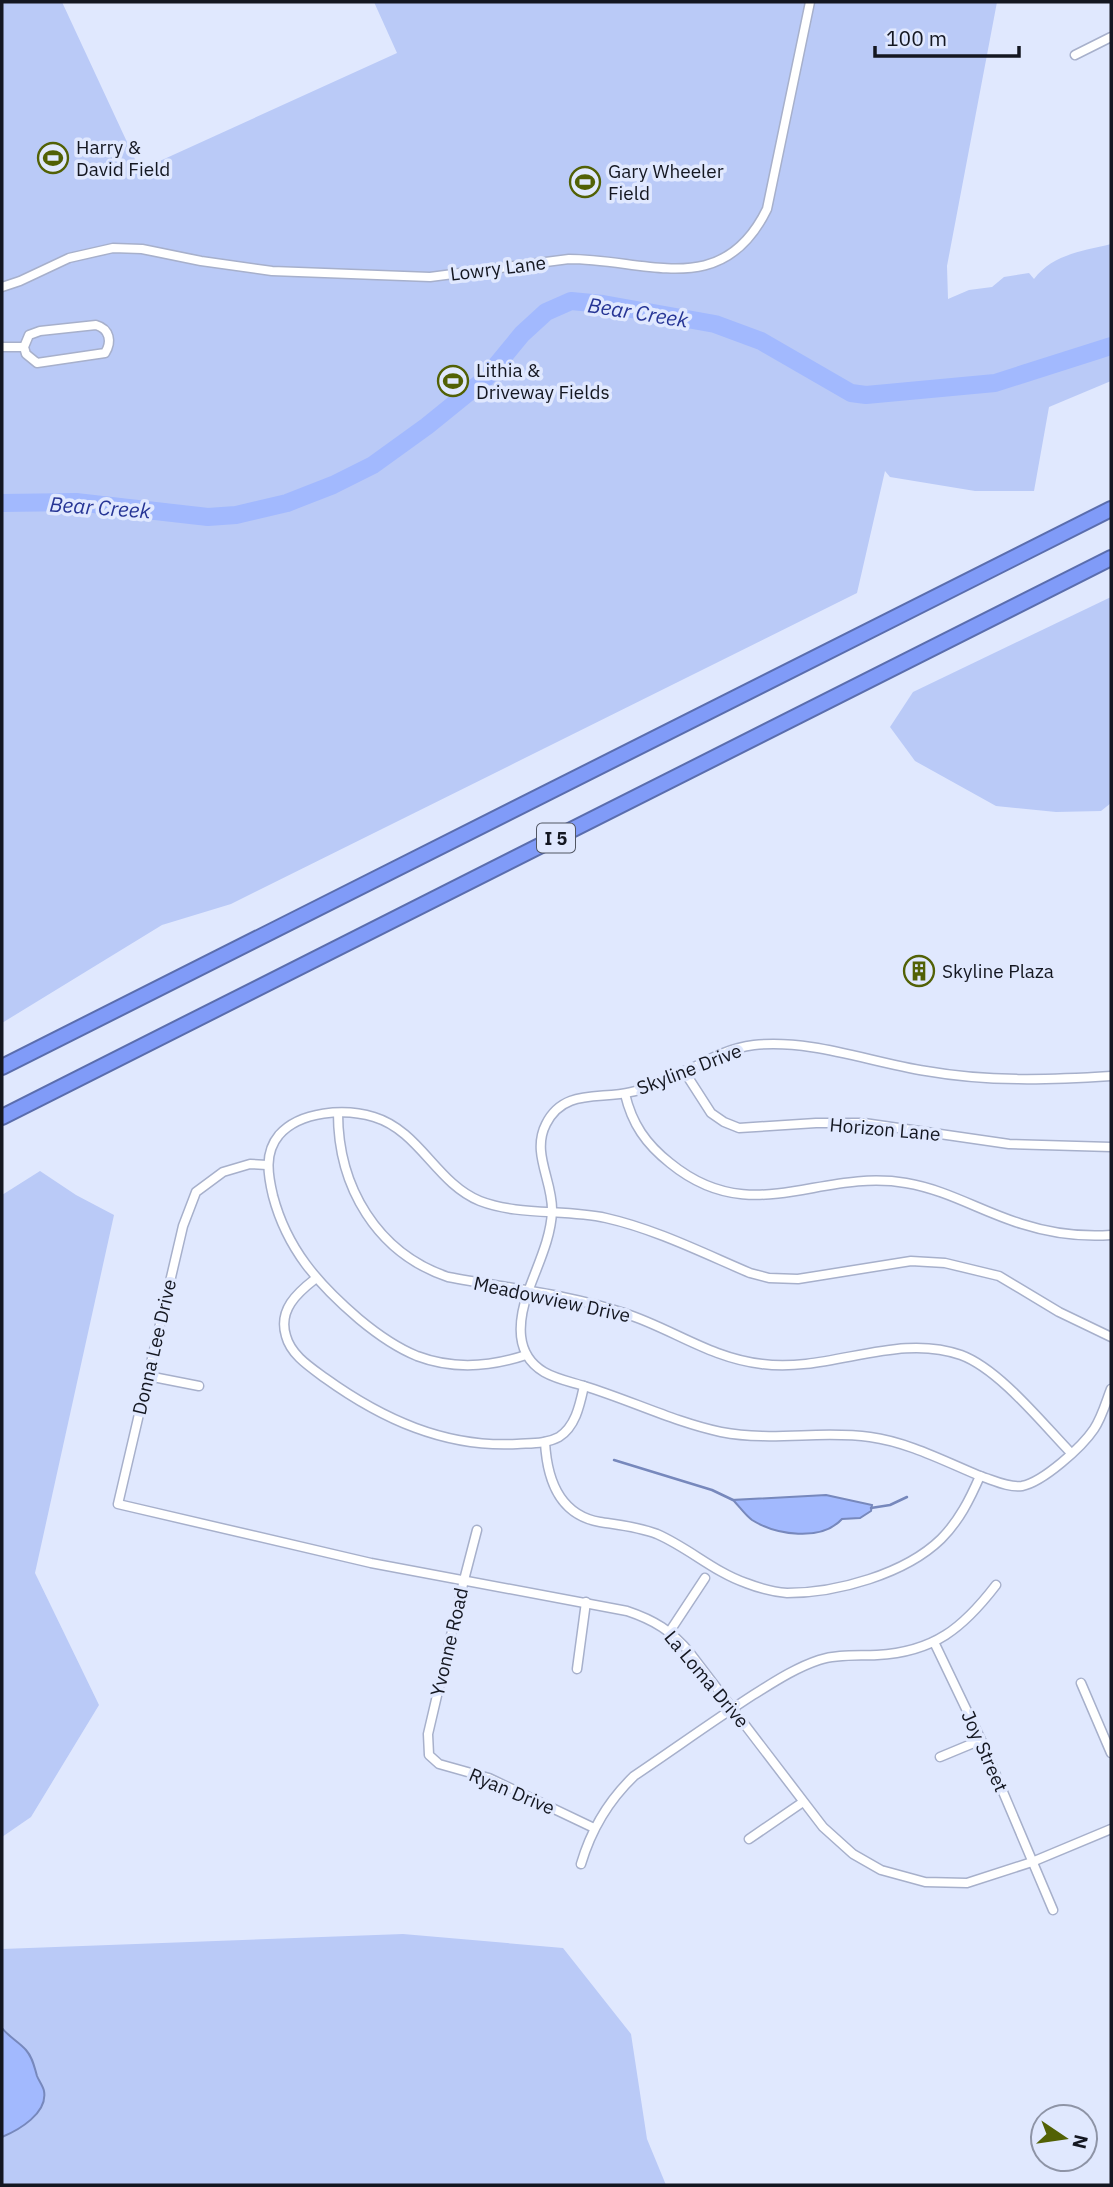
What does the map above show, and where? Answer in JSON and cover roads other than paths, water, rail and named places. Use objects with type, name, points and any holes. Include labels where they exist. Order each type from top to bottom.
[{"type":"highway","name":"I 5","points":[[2,1067],[1111,509]]},
{"type":"highway","name":"I 5","points":[[2,1117],[1111,558]]},
{"type":"street","name":"Lowry Lane","points":[[2,287],[69,258],[113,248],[142,249],[272,271],[430,276],[569,259],[673,270],[716,262],[747,240],[767,209],[810,2]]},
{"type":"street","points":[[1074,55],[1111,37]]},
{"type":"street","points":[[96,325],[106,330],[109,343],[106,351],[101,354],[37,363],[26,354],[24,347],[29,335],[40,331],[96,325]]},
{"type":"street","points":[[2,347],[24,347]]},
{"type":"street","name":"Skyline Drive","points":[[526,1354],[519,1326],[548,1234],[552,1211],[552,1192],[541,1152],[541,1138],[547,1122],[561,1107],[581,1096],[625,1094],[666,1082],[704,1060],[737,1047],[776,1044],[803,1046],[897,1066],[985,1079],[1111,1076]]},
{"type":"street","name":"Horizon Lane","points":[[684,1072],[711,1113],[740,1128],[864,1123],[1009,1144],[1111,1147]]},
{"type":"street","points":[[625,1094],[630,1115],[655,1151],[686,1176],[716,1190],[778,1195],[846,1182],[881,1180],[952,1195],[1019,1224],[1084,1235],[1111,1235]]},
{"type":"street","points":[[1111,1337],[1059,1312],[999,1276],[963,1266],[911,1261],[813,1278],[769,1278],[750,1273],[629,1224],[581,1213],[507,1208],[478,1200],[458,1189],[396,1126],[372,1116],[338,1113],[313,1116],[288,1127],[270,1151],[267,1165],[279,1215],[293,1245],[316,1279],[380,1336],[417,1356],[436,1362],[465,1366],[492,1365],[526,1354],[544,1372],[696,1425],[775,1438],[845,1435],[871,1437],[895,1442],[980,1476],[1023,1486],[1041,1477],[1071,1453],[1097,1425],[1111,1389]]},
{"type":"street","name":"Meadowview Drive","points":[[338,1113],[345,1173],[376,1228],[392,1246],[418,1265],[440,1275],[622,1312],[715,1354],[752,1363],[804,1365],[915,1348],[944,1350],[972,1360],[996,1376],[1071,1453]]},
{"type":"street","name":"Donna Lee Drive","points":[[118,1504],[183,1226],[196,1192],[223,1172],[235,1167],[267,1165]]},
{"type":"street","points":[[316,1279],[291,1302],[284,1323],[289,1346],[313,1369],[358,1401],[404,1424],[461,1441],[484,1444],[545,1442],[569,1429],[575,1419],[584,1386]]},
{"type":"street","points":[[148,1376],[199,1386]]},
{"type":"street","points":[[545,1442],[546,1466],[552,1484],[569,1509],[584,1518],[654,1533],[685,1547],[722,1572],[743,1582],[778,1592],[818,1590],[859,1582],[897,1568],[922,1554],[948,1531],[965,1507],[980,1476]]},
{"type":"street","name":"La Loma Drive","points":[[118,1504],[371,1563],[627,1611],[657,1623],[670,1631],[733,1707],[823,1827],[853,1854],[881,1870],[909,1879],[939,1884],[967,1883],[1032,1862],[1111,1829]]},
{"type":"street","name":"Yvonne Road","points":[[429,1755],[428,1734],[477,1530]]},
{"type":"street","points":[[670,1631],[705,1578]]},
{"type":"street","points":[[580,1864],[594,1828],[611,1801],[634,1776],[733,1707],[786,1675],[820,1660],[907,1651],[934,1642],[950,1634],[964,1622],[996,1585]]},
{"type":"street","points":[[576,1669],[586,1602]]},
{"type":"street","name":"Joy Street","points":[[934,1642],[981,1740],[1053,1910]]},
{"type":"street","points":[[1081,1683],[1111,1753]]},
{"type":"street","points":[[940,1758],[981,1740]]},
{"type":"street","name":"Ryan Drive","points":[[429,1755],[439,1764],[489,1778],[594,1828]]},
{"type":"street","points":[[750,1839],[803,1802]]},
{"type":"waterway","name":"Bear Creek","points":[[2,503],[76,502],[208,517],[236,515],[287,503],[333,485],[373,465],[485,379],[522,334],[546,312],[571,301],[715,324],[761,341],[851,393],[866,395],[995,383],[1111,346]]},
{"type":"waterway","points":[[614,1460],[712,1490],[733,1500]]},
{"type":"waterway","points":[[871,1508],[890,1505],[907,1497]]},
{"type":"place","name":"Harry & David Field","points":[[53,158]]},
{"type":"place","name":"Gary Wheeler Field","points":[[585,182]]},
{"type":"place","name":"Lithia & Driveway Fields","points":[[453,381]]},
{"type":"place","name":"Skyline Plaza","points":[[919,971]]}]
